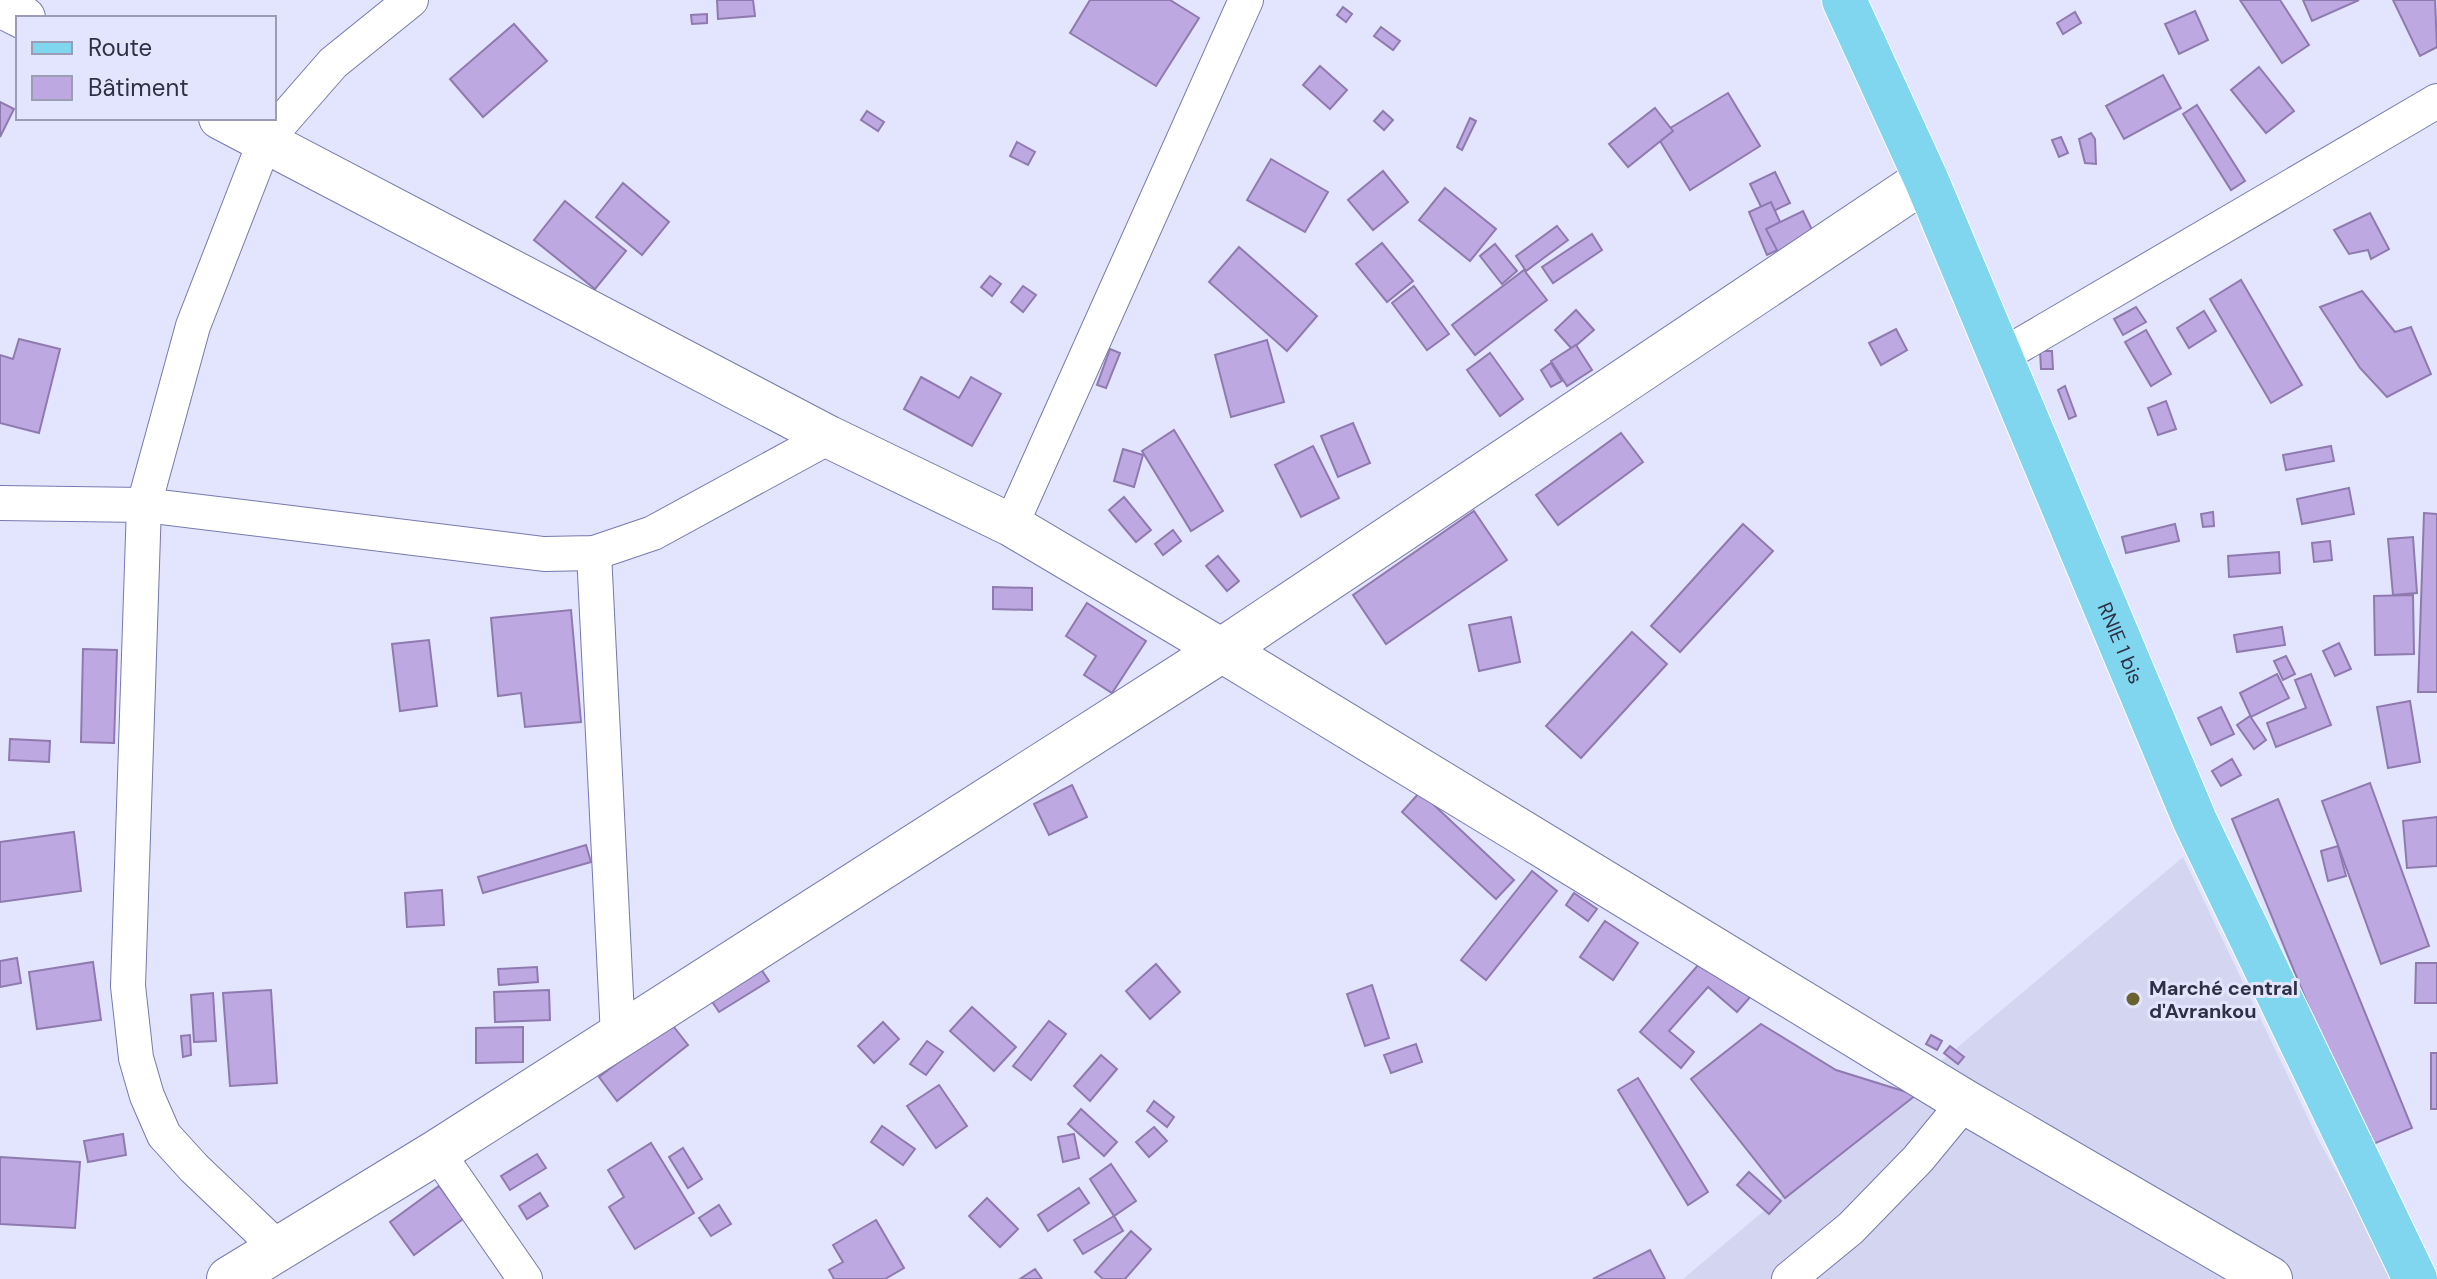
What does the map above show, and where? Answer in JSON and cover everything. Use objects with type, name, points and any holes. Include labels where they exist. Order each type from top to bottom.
[{"type":"main road","name":"RNIE 1 bis","points":[[1844,0],[1926,179],[2195,821],[2415,1279]]},
{"type":"main road","points":[[229,1279],[437,1152],[1222,650],[1926,179]]},
{"type":"main road","points":[[1222,650],[1965,1102],[2270,1279]]},
{"type":"street","points":[[279,1249],[164,1135],[147,1096],[136,1058],[128,986],[144,505],[193,326],[265,141],[333,63],[411,0]]},
{"type":"street","points":[[1011,525],[1246,0]]},
{"type":"street","points":[[0,6],[20,16]]},
{"type":"street","points":[[2000,357],[2437,101]]},
{"type":"street","points":[[224,120],[829,437],[1011,525],[1222,650]]},
{"type":"street","points":[[0,503],[144,505],[544,554],[594,553],[653,533],[829,437]]},
{"type":"street","points":[[594,553],[618,1036]]},
{"type":"street","points":[[1789,1279],[1851,1228],[1918,1159],[1965,1102]]},
{"type":"street","points":[[437,1152],[525,1279]]},
{"type":"shaded area","name":"Marché central d'Avrankou","points":[[2183,857],[2319,1141],[2396,1279],[1683,1279]]},
{"type":"building","points":[[717,0],[753,0],[755,16],[718,19]]},
{"type":"building","points":[[1090,0],[1170,0],[1199,18],[1156,86],[1070,33]]},
{"type":"building","points":[[2240,0],[2280,0],[2309,45],[2282,63]]},
{"type":"building","points":[[2303,0],[2359,0],[2312,21]]},
{"type":"building","points":[[2393,0],[2435,0],[2437,47],[2420,56]]},
{"type":"building","points":[[1343,7],[1352,14],[1346,22],[1337,15]]},
{"type":"building","points":[[2195,11],[2208,40],[2179,54],[2165,24]]},
{"type":"building","points":[[2075,12],[2081,23],[2063,34],[2057,23]]},
{"type":"building","points":[[707,14],[707,23],[692,24],[691,15]]},
{"type":"building","points":[[514,24],[547,61],[483,117],[450,79]]},
{"type":"building","points":[[1381,27],[1400,41],[1393,50],[1374,36]]},
{"type":"building","points":[[1320,66],[1347,90],[1330,109],[1303,85]]},
{"type":"building","points":[[2259,67],[2294,111],[2266,133],[2231,90]]},
{"type":"building","points":[[2163,75],[2181,108],[2124,139],[2106,106]]},
{"type":"building","points":[[1728,93],[1760,146],[1690,190],[1657,136]]},
{"type":"building","points":[[0,102],[14,109],[0,137]]},
{"type":"building","points":[[2197,105],[2245,181],[2231,190],[2183,114]]},
{"type":"building","points":[[1655,108],[1673,131],[1628,167],[1609,144]]},
{"type":"building","points":[[867,111],[884,122],[878,131],[861,120]]},
{"type":"building","points":[[1383,111],[1393,120],[1384,130],[1374,121]]},
{"type":"building","points":[[1470,118],[1476,121],[1462,150],[1457,147]]},
{"type":"building","points":[[2091,133],[2095,139],[2096,164],[2085,163],[2079,139]]},
{"type":"building","points":[[2061,137],[2068,153],[2059,157],[2052,140]]},
{"type":"building","points":[[1017,142],[1035,152],[1028,165],[1010,156]]},
{"type":"building","points":[[1271,159],[1328,192],[1305,232],[1247,200]]},
{"type":"building","points":[[1383,171],[1408,202],[1373,230],[1348,200]]},
{"type":"building","points":[[1775,172],[1790,203],[1765,215],[1750,184]]},
{"type":"building","points":[[623,183],[669,222],[642,255],[596,217]]},
{"type":"building","points":[[1445,188],[1496,229],[1470,261],[1419,220]]},
{"type":"building","points":[[565,201],[626,251],[595,289],[534,240]]},
{"type":"building","points":[[1771,202],[1790,244],[1767,255],[1749,212]]},
{"type":"building","points":[[1803,211],[1815,236],[1779,254],[1766,229]]},
{"type":"building","points":[[2370,213],[2389,249],[2371,259],[2368,250],[2349,254],[2334,230]]},
{"type":"building","points":[[1557,226],[1568,240],[1526,271],[1516,256]]},
{"type":"building","points":[[1592,234],[1602,250],[1553,283],[1542,267]]},
{"type":"building","points":[[1382,243],[1413,281],[1387,302],[1356,264]]},
{"type":"building","points":[[1495,244],[1517,271],[1502,284],[1480,256]]},
{"type":"building","points":[[1239,247],[1317,316],[1287,351],[1209,282]]},
{"type":"building","points":[[1524,270],[1547,300],[1475,355],[1452,325]]},
{"type":"building","points":[[990,276],[1001,284],[992,296],[981,287]]},
{"type":"building","points":[[2241,280],[2302,385],[2271,403],[2210,299]]},
{"type":"building","points":[[1023,286],[1036,295],[1023,312],[1011,302]]},
{"type":"building","points":[[1414,286],[1449,334],[1427,350],[1392,303]]},
{"type":"building","points":[[2362,291],[2395,332],[2411,327],[2431,374],[2387,397],[2360,368],[2320,307]]},
{"type":"building","points":[[2136,307],[2146,322],[2123,335],[2114,319]]},
{"type":"building","points":[[1576,310],[1594,330],[1572,349],[1555,330]]},
{"type":"building","points":[[2204,311],[2216,331],[2189,348],[2177,328]]},
{"type":"building","points":[[1896,329],[1907,350],[1881,365],[1869,343]]},
{"type":"building","points":[[2146,330],[2171,374],[2151,386],[2125,342]]},
{"type":"building","points":[[19,339],[60,349],[39,433],[0,423],[0,355],[13,359]]},
{"type":"building","points":[[1267,340],[1284,402],[1231,417],[1215,355]]},
{"type":"building","points":[[1576,345],[1592,370],[1567,386],[1551,361]]},
{"type":"building","points":[[1110,349],[1120,353],[1106,388],[1097,385]]},
{"type":"building","points":[[2040,351],[2052,351],[2053,369],[2041,369]]},
{"type":"building","points":[[1490,353],[1523,399],[1500,416],[1467,370]]},
{"type":"building","points":[[1551,363],[1562,381],[1551,387],[1541,370]]},
{"type":"building","points":[[921,377],[959,398],[971,377],[1001,394],[972,446],[904,409]]},
{"type":"building","points":[[2065,386],[2076,416],[2069,419],[2058,390]]},
{"type":"building","points":[[2166,401],[2176,429],[2158,435],[2148,408]]},
{"type":"building","points":[[1353,423],[1370,463],[1338,477],[1321,436]]},
{"type":"building","points":[[1174,430],[1223,511],[1191,531],[1142,451]]},
{"type":"building","points":[[1621,433],[1643,462],[1558,525],[1536,495]]},
{"type":"building","points":[[1313,446],[1339,498],[1301,517],[1275,465]]},
{"type":"building","points":[[2331,446],[2334,461],[2286,470],[2283,455]]},
{"type":"building","points":[[1123,449],[1143,455],[1134,487],[1114,481]]},
{"type":"building","points":[[2349,488],[2354,514],[2302,524],[2297,499]]},
{"type":"building","points":[[1124,497],[1151,530],[1136,542],[1109,510]]},
{"type":"building","points":[[1474,511],[1507,560],[1386,644],[1353,595]]},
{"type":"building","points":[[2213,512],[2214,526],[2203,527],[2201,514]]},
{"type":"building","points":[[2424,513],[2437,514],[2437,692],[2418,692]]},
{"type":"building","points":[[1743,524],[1773,551],[1680,652],[1651,626]]},
{"type":"building","points":[[2175,524],[2179,541],[2126,553],[2122,537]]},
{"type":"building","points":[[1173,530],[1181,541],[1163,555],[1155,544]]},
{"type":"building","points":[[2413,537],[2417,593],[2393,595],[2388,539]]},
{"type":"building","points":[[2330,541],[2332,560],[2314,562],[2312,543]]},
{"type":"building","points":[[2279,552],[2280,573],[2229,577],[2228,556]]},
{"type":"building","points":[[1218,556],[1239,581],[1227,591],[1206,566]]},
{"type":"building","points":[[993,587],[1032,588],[1032,610],[993,609]]},
{"type":"building","points":[[2413,595],[2414,654],[2375,655],[2374,596]]},
{"type":"building","points":[[1087,603],[1146,641],[1112,693],[1084,675],[1096,656],[1066,636]]},
{"type":"building","points":[[571,610],[581,722],[525,727],[521,693],[498,696],[491,618]]},
{"type":"building","points":[[1511,617],[1520,662],[1479,671],[1469,625]]},
{"type":"building","points":[[2282,627],[2285,645],[2237,652],[2234,635]]},
{"type":"building","points":[[1632,632],[1667,664],[1581,758],[1546,726]]},
{"type":"building","points":[[429,640],[437,706],[400,711],[392,644]]},
{"type":"building","points":[[2339,643],[2351,669],[2335,676],[2323,651]]},
{"type":"building","points":[[83,649],[117,650],[114,743],[81,742]]},
{"type":"building","points":[[2286,656],[2295,674],[2283,680],[2274,661]]},
{"type":"building","points":[[2277,674],[2289,698],[2251,717],[2240,693]]},
{"type":"building","points":[[2311,674],[2331,725],[2276,747],[2267,723],[2306,708],[2295,680]]},
{"type":"building","points":[[2410,701],[2420,762],[2388,768],[2377,707]]},
{"type":"building","points":[[2221,707],[2234,734],[2211,745],[2198,718]]},
{"type":"building","points":[[2250,716],[2266,740],[2254,749],[2237,725]]},
{"type":"building","points":[[10,739],[50,741],[49,762],[9,760]]},
{"type":"building","points":[[2232,759],[2241,775],[2221,786],[2212,771]]},
{"type":"building","points":[[2370,783],[2429,946],[2381,964],[2322,801]]},
{"type":"building","points":[[1072,785],[1087,817],[1049,835],[1034,804]]},
{"type":"building","points":[[1420,792],[1514,880],[1496,899],[1402,812]]},
{"type":"building","points":[[2278,799],[2412,1128],[2366,1147],[2232,819]]},
{"type":"building","points":[[2437,817],[2437,866],[2407,868],[2403,821]]},
{"type":"building","points":[[74,832],[81,891],[0,902],[0,842]]},
{"type":"building","points":[[586,845],[591,862],[483,893],[478,877]]},
{"type":"building","points":[[2338,846],[2346,876],[2328,881],[2321,851]]},
{"type":"building","points":[[1532,871],[1557,891],[1486,980],[1461,960]]},
{"type":"building","points":[[442,890],[444,925],[407,927],[405,893]]},
{"type":"building","points":[[1574,893],[1597,909],[1588,921],[1566,905]]},
{"type":"building","points":[[1605,921],[1638,943],[1613,980],[1580,957]]},
{"type":"building","points":[[1706,956],[1751,996],[1737,1012],[1708,987],[1669,1031],[1694,1052],[1681,1068],[1640,1032]]},
{"type":"building","points":[[17,958],[21,983],[0,987],[0,961]]},
{"type":"building","points":[[93,962],[101,1020],[37,1029],[29,972]]},
{"type":"building","points":[[2416,963],[2437,963],[2437,1003],[2415,1003]]},
{"type":"building","points":[[1156,964],[1180,992],[1150,1019],[1126,991]]},
{"type":"building","points":[[759,966],[769,981],[719,1012],[709,997]]},
{"type":"building","points":[[537,967],[538,982],[499,985],[498,969]]},
{"type":"building","points":[[1372,985],[1389,1038],[1365,1046],[1347,994]]},
{"type":"building","points":[[271,990],[277,1083],[230,1086],[223,993]]},
{"type":"building","points":[[549,990],[550,1020],[495,1022],[494,992]]},
{"type":"building","points":[[213,993],[216,1041],[194,1042],[191,995]]},
{"type":"building","points":[[972,1007],[1016,1047],[994,1071],[950,1031]]},
{"type":"building","points":[[1049,1021],[1066,1034],[1031,1080],[1013,1066]]},
{"type":"building","points":[[670,1022],[688,1045],[617,1101],[599,1077]]},
{"type":"building","points":[[883,1022],[899,1039],[874,1063],[858,1046]]},
{"type":"building","points":[[1761,1024],[1836,1070],[1916,1095],[1785,1198],[1691,1079]]},
{"type":"building","points":[[523,1027],[523,1062],[476,1063],[476,1028]]},
{"type":"building","points":[[190,1035],[191,1055],[183,1057],[181,1036]]},
{"type":"building","points":[[1931,1035],[1942,1041],[1937,1050],[1926,1044]]},
{"type":"building","points":[[927,1041],[943,1052],[926,1075],[910,1064]]},
{"type":"building","points":[[1416,1044],[1422,1062],[1391,1073],[1384,1055]]},
{"type":"building","points":[[1950,1046],[1964,1057],[1958,1064],[1944,1053]]},
{"type":"building","points":[[2431,1053],[2437,1053],[2437,1109],[2431,1109]]},
{"type":"building","points":[[1101,1055],[1117,1069],[1090,1101],[1074,1086]]},
{"type":"building","points":[[1638,1078],[1708,1192],[1688,1205],[1618,1090]]},
{"type":"building","points":[[939,1085],[967,1126],[936,1148],[907,1106]]},
{"type":"building","points":[[1154,1101],[1174,1117],[1167,1127],[1147,1111]]},
{"type":"building","points":[[1081,1109],[1117,1142],[1104,1156],[1068,1124]]},
{"type":"building","points":[[882,1126],[915,1149],[903,1165],[871,1142]]},
{"type":"building","points":[[1154,1127],[1167,1141],[1149,1157],[1136,1142]]},
{"type":"building","points":[[123,1134],[126,1155],[88,1162],[84,1141]]},
{"type":"building","points":[[1074,1134],[1079,1158],[1063,1162],[1058,1137]]},
{"type":"building","points":[[651,1143],[694,1213],[635,1249],[609,1207],[624,1197],[608,1170]]},
{"type":"building","points":[[683,1148],[702,1179],[688,1188],[669,1157]]},
{"type":"building","points":[[537,1154],[546,1168],[510,1190],[501,1176]]},
{"type":"building","points":[[0,1157],[80,1162],[75,1228],[0,1224]]},
{"type":"building","points":[[1111,1164],[1136,1201],[1114,1216],[1090,1179]]},
{"type":"building","points":[[1749,1172],[1781,1201],[1769,1214],[1737,1185]]},
{"type":"building","points":[[439,1186],[463,1219],[414,1255],[390,1222]]},
{"type":"building","points":[[1079,1188],[1089,1203],[1048,1231],[1038,1215]]},
{"type":"building","points":[[540,1193],[548,1206],[527,1219],[519,1206]]},
{"type":"building","points":[[987,1198],[1018,1229],[1000,1247],[969,1216]]},
{"type":"building","points":[[719,1205],[731,1224],[711,1236],[699,1218]]},
{"type":"building","points":[[1114,1216],[1123,1231],[1083,1254],[1074,1240]]},
{"type":"building","points":[[876,1220],[904,1268],[885,1279],[834,1279],[829,1270],[843,1262],[833,1245]]},
{"type":"building","points":[[1131,1231],[1151,1249],[1125,1279],[1103,1279],[1095,1272]]},
{"type":"building","points":[[1650,1250],[1665,1279],[1593,1279]]},
{"type":"building","points":[[1035,1269],[1042,1279],[1020,1279]]},
{"type":"place","name":"Marché central d'Avrankou","points":[[2133,999]]}]
